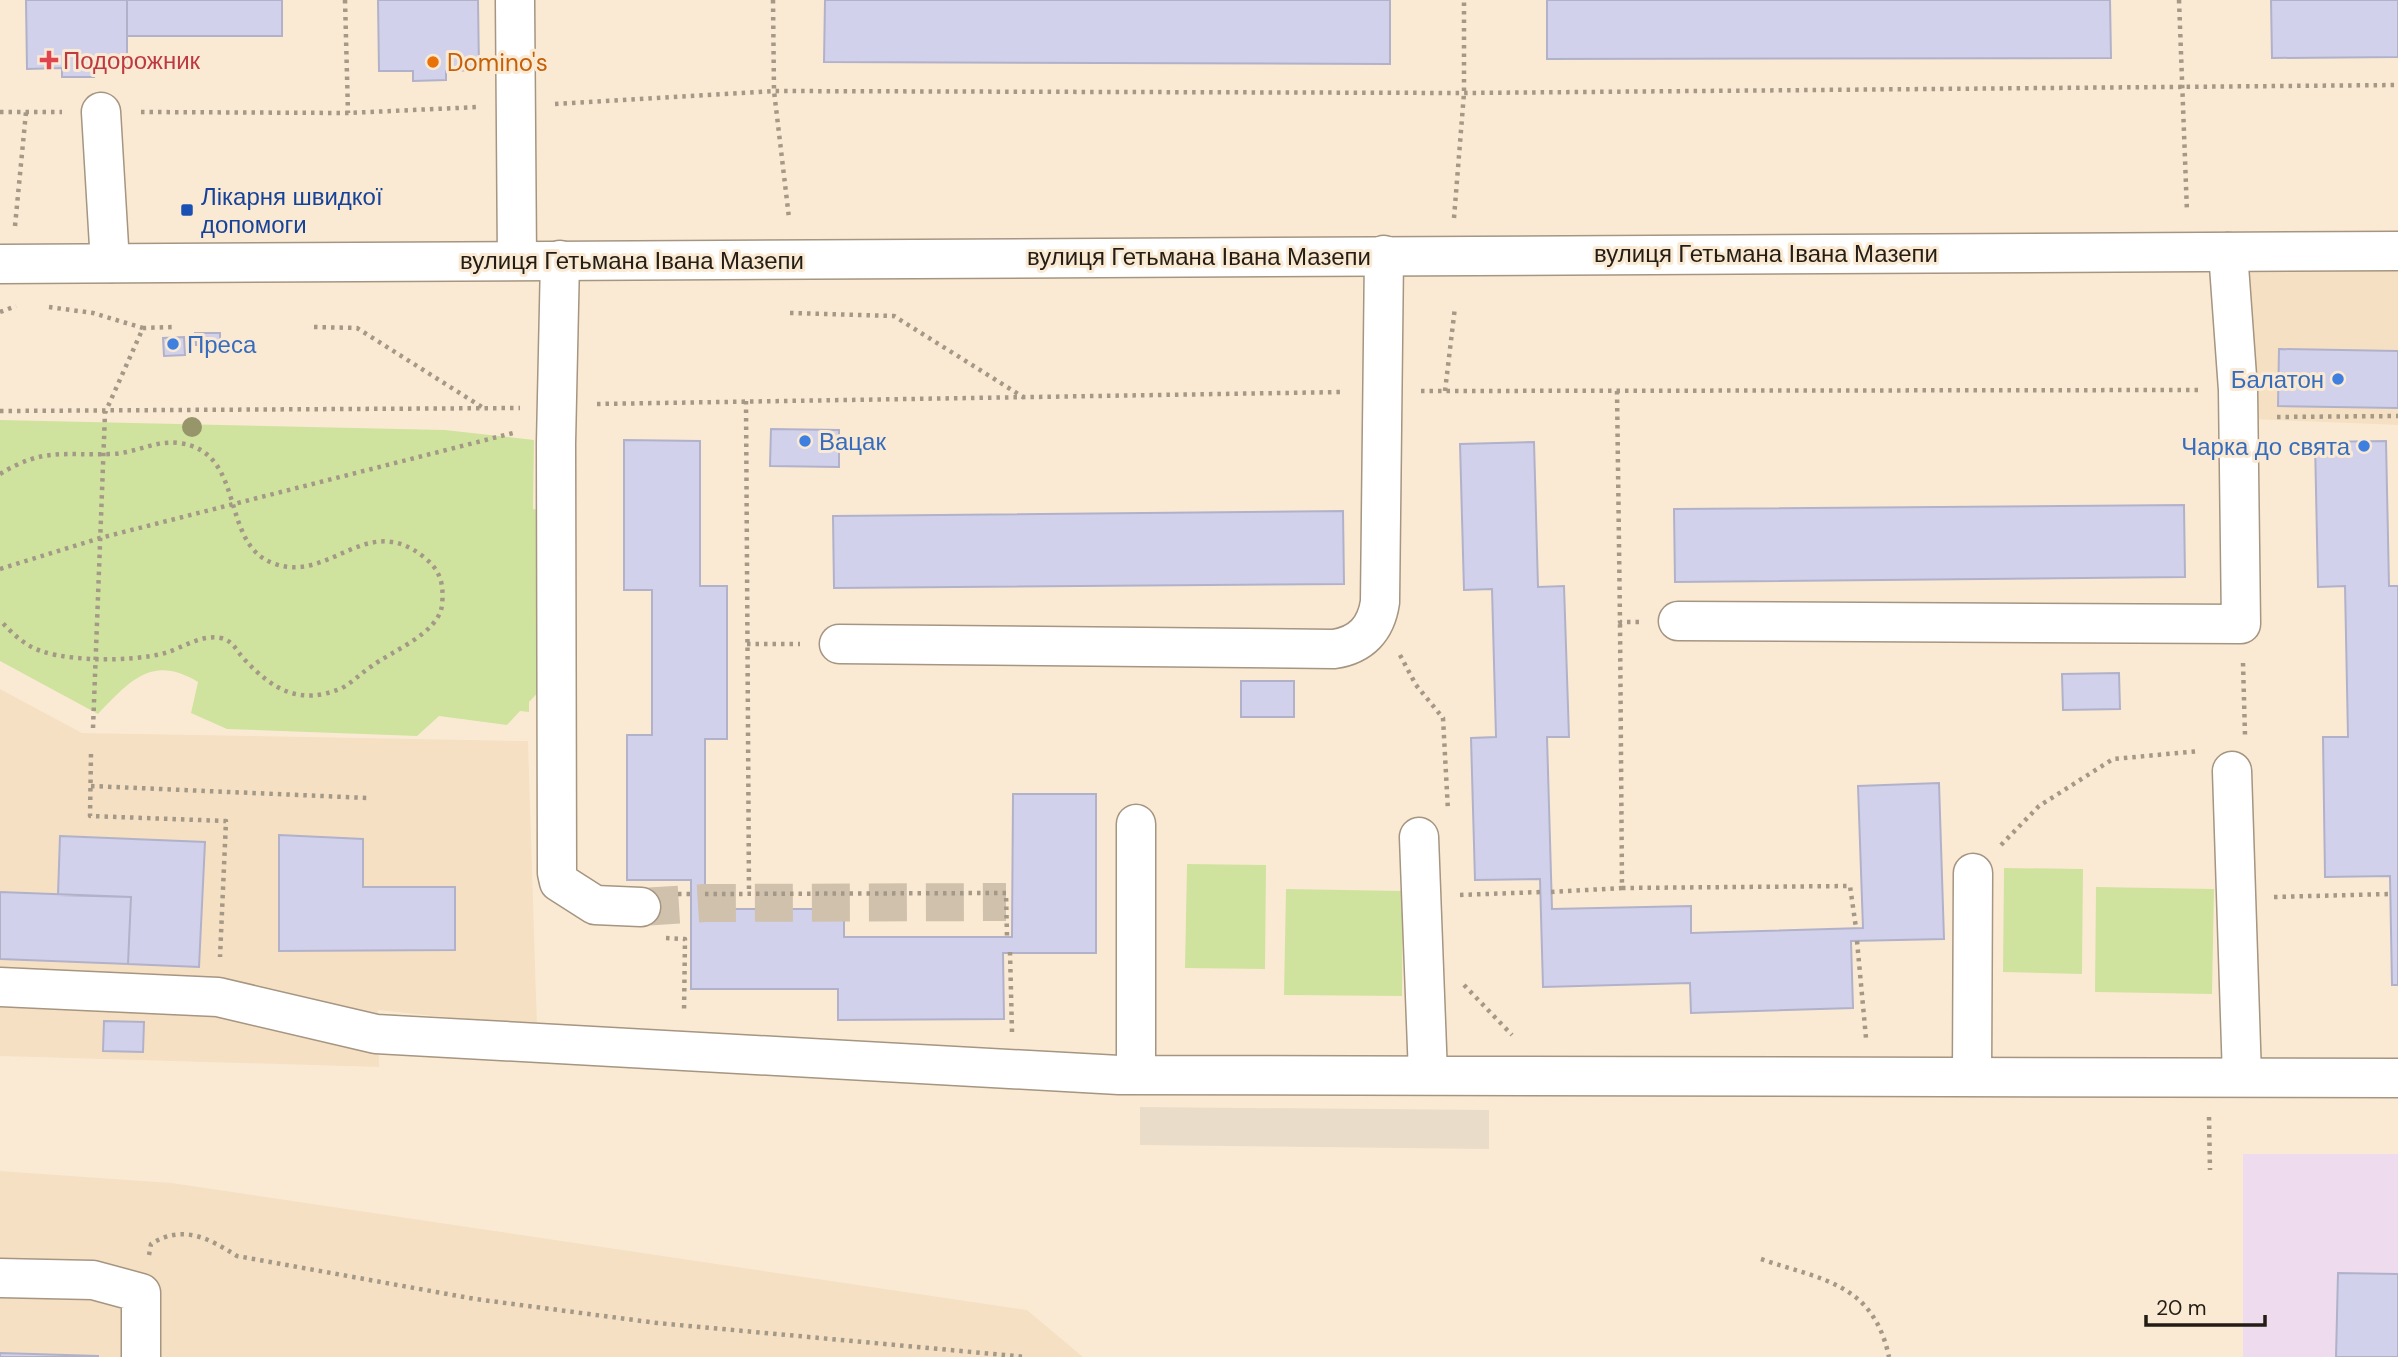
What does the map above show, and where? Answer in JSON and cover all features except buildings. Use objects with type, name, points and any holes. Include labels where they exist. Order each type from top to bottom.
[{"type":"main road","points":[[515,0],[517,261]]},
{"type":"main road","points":[[101,112],[110,263]]},
{"type":"main road","name":"вулиця Гетьмана Івана Мазепи","points":[[0,264],[2398,251]]},
{"type":"main road","points":[[1678,621],[2241,624],[2238,390],[2228,252]]},
{"type":"main road","points":[[839,644],[1334,649],[1357,642],[1374,625],[1380,602],[1384,255]]},
{"type":"main road","points":[[560,260],[556,443],[556,873],[559,882],[595,905],[641,907]]},
{"type":"main road","points":[[2219,761],[2238,897],[2225,1077]]},
{"type":"main road","points":[[1136,824],[1136,1073]]},
{"type":"main road","points":[[1428,1075],[1433,825]]},
{"type":"main road","points":[[1972,1076],[1973,873]]},
{"type":"main road","points":[[0,987],[218,997],[376,1034],[1015,1069],[1136,1073],[1428,1075],[2398,1078]]},
{"type":"main road","points":[[0,1278],[93,1280],[141,1293],[141,1357]]},
{"type":"path","points":[[345,0],[348,113]]},
{"type":"path","points":[[773,0],[774,92],[789,218]]},
{"type":"path","points":[[1454,226],[1464,93],[1464,0]]},
{"type":"path","points":[[2179,0],[2189,251]]},
{"type":"path","points":[[551,104],[774,92],[1464,93],[2398,85]]},
{"type":"path","points":[[0,112],[348,113],[481,107]]},
{"type":"path","points":[[15,227],[26,112]]},
{"type":"path","points":[[0,312],[15,306],[29,306]]},
{"type":"path","points":[[42,306],[93,313],[144,328],[173,327]]},
{"type":"path","points":[[1445,391],[1455,307]]},
{"type":"path","points":[[789,313],[894,316],[1024,397]]},
{"type":"path","points":[[314,327],[356,328],[485,410]]},
{"type":"path","points":[[93,728],[105,413],[144,328]]},
{"type":"path","points":[[1420,391],[2238,390],[2276,417],[2398,416]]},
{"type":"path","points":[[596,404],[1352,391]]},
{"type":"path","points":[[1617,391],[1622,888]]},
{"type":"path","points":[[746,401],[749,893]]},
{"type":"path","points":[[0,411],[105,413],[528,408]]},
{"type":"path","points":[[0,569],[100,538],[520,432]]},
{"type":"path","points":[[0,474],[37,456],[53,453],[121,453],[165,442],[199,448],[212,457],[220,468],[251,548],[273,563],[285,566],[320,562],[368,541],[383,540],[412,548],[426,559],[442,579],[441,611],[421,634],[354,682],[328,694],[293,694],[277,688],[267,682],[232,642],[219,638],[146,657],[96,657],[38,649],[11,632],[0,620]]},
{"type":"path","points":[[1620,622],[1678,621]]},
{"type":"path","points":[[2241,624],[2244,721]]},
{"type":"path","points":[[747,644],[839,644]]},
{"type":"path","points":[[1416,685],[1443,718],[1433,825]]},
{"type":"path","points":[[91,754],[90,816],[226,821],[218,997]]},
{"type":"path","points":[[1973,873],[2039,806],[2113,759],[2219,761]]},
{"type":"path","points":[[91,786],[368,798]]},
{"type":"path","points":[[1552,892],[1622,888],[1850,886],[1856,928]]},
{"type":"path","points":[[1452,896],[1540,892]]},
{"type":"path","points":[[705,894],[1006,893],[1007,937]]},
{"type":"path","points":[[2238,897],[2390,894]]},
{"type":"path","points":[[663,938],[685,939],[684,1007]]},
{"type":"path","points":[[1857,941],[1867,1076]]},
{"type":"path","points":[[1010,952],[1015,1069]]},
{"type":"path","points":[[1456,977],[1512,1035]]},
{"type":"path","points":[[2210,1170],[2225,1077]]},
{"type":"path","points":[[141,1293],[151,1244],[164,1236],[187,1233],[210,1238],[237,1256],[475,1299],[657,1323],[1026,1357]]},
{"type":"path","points":[[1761,1259],[1823,1277],[1850,1292],[1868,1308],[1889,1357]]},
{"type":"shaded area","points":[[2218,266],[2398,267],[2398,425],[2224,418]]},
{"type":"shaded area","points":[[0,689],[82,733],[528,741],[537,1027],[378,1010],[379,1067],[0,1056]]},
{"type":"shaded area","points":[[1140,1107],[1489,1110],[1489,1149],[1140,1145]]},
{"type":"shaded area","points":[[2243,1154],[2398,1154],[2398,1357],[2243,1357]]},
{"type":"shaded area","points":[[0,1171],[172,1183],[1027,1310],[1083,1357],[0,1357]]},
{"type":"green space","points":[[0,420],[445,430],[534,440],[533,509],[541,510],[544,686],[529,702],[529,712],[520,711],[507,725],[439,716],[417,736],[227,729],[191,713],[198,682],[182,674],[167,671],[143,675],[121,691],[98,714],[0,661]]},
{"type":"green space","points":[[1187,864],[1266,865],[1265,969],[1185,968]]},
{"type":"green space","points":[[2004,868],[2083,869],[2082,974],[2003,972]]},
{"type":"green space","points":[[2096,887],[2214,889],[2212,994],[2095,992]]},
{"type":"green space","points":[[1286,889],[1403,891],[1402,996],[1284,995]]},
{"type":"tunnel","points":[[641,907],[705,903],[1006,902]]},
{"type":"place","name":"Подорожник","points":[[49,60]]},
{"type":"place","name":"Domino's","points":[[433,62]]},
{"type":"place","name":"Лікарня швидкої допомоги","points":[[187,210]]},
{"type":"place","name":"Преса","points":[[173,344]]},
{"type":"place","name":"Балатон","points":[[2338,379]]},
{"type":"place","name":"Вацак","points":[[805,441]]},
{"type":"place","name":"Чарка до свята","points":[[2364,446]]}]
